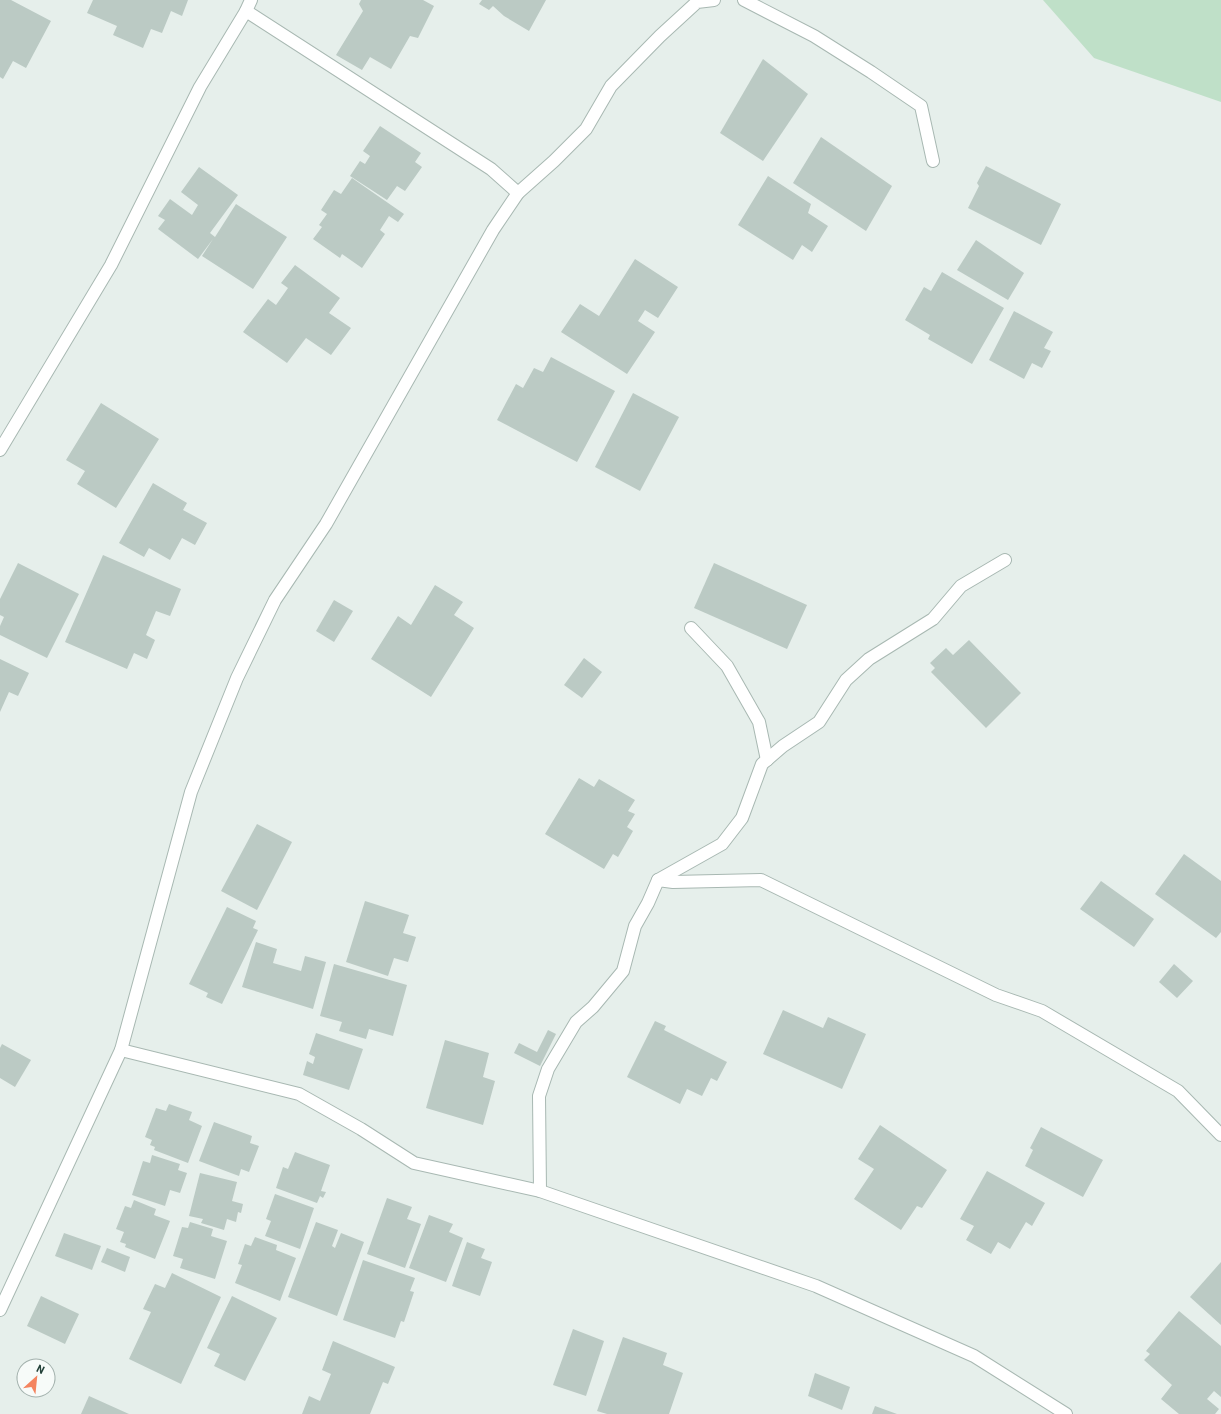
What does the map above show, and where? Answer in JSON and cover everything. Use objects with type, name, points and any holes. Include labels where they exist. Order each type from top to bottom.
[{"type":"street","points":[[0,1310],[4,1294],[121,1050],[191,792],[237,678],[275,600],[326,524],[493,230],[518,193],[586,129],[611,86],[660,36],[697,2],[714,0]]},
{"type":"street","points":[[744,0],[814,36],[921,106],[933,161]]},
{"type":"street","points":[[0,450],[111,266],[200,87],[248,6],[491,169],[518,193]]},
{"type":"street","points":[[540,1191],[539,1096],[548,1070],[576,1022],[592,1007],[623,971],[635,926],[648,903],[658,880],[722,844],[742,818],[762,764],[784,746],[819,722],[846,680],[869,659],[933,619],[961,586],[1005,560]]},
{"type":"street","points":[[691,628],[728,666],[759,722],[767,760]]},
{"type":"street","points":[[658,880],[673,882],[761,880],[996,995],[1042,1011],[1178,1091],[1221,1135]]},
{"type":"street","points":[[121,1050],[299,1094],[361,1129],[414,1163],[540,1191],[816,1286],[974,1356],[1066,1414]]},
{"type":"green space","points":[[1043,0],[1221,0],[1221,102],[1094,58]]},
{"type":"building","points":[[0,0],[11,0],[51,21],[26,68],[13,61],[3,79],[0,77]]},
{"type":"building","points":[[93,0],[188,0],[182,16],[171,11],[162,33],[151,29],[143,48],[113,35],[117,26],[87,13]]},
{"type":"building","points":[[361,0],[423,0],[434,6],[418,38],[410,36],[391,69],[370,57],[362,70],[336,55],[363,11],[359,4]]},
{"type":"building","points":[[482,0],[546,0],[529,31],[504,16],[493,6],[489,10],[479,4]]},
{"type":"building","points":[[763,59],[808,94],[763,161],[720,133]]},
{"type":"building","points":[[380,126],[421,153],[415,162],[422,167],[405,191],[397,186],[387,200],[350,176],[360,161],[365,164],[370,156],[363,151]]},
{"type":"building","points":[[821,137],[892,186],[866,231],[793,183]]},
{"type":"building","points":[[986,166],[1061,204],[1041,245],[968,208],[979,186],[977,183]]},
{"type":"building","points":[[199,167],[238,195],[210,233],[215,237],[236,204],[287,237],[253,289],[202,256],[213,239],[198,259],[158,229],[165,220],[158,216],[170,199],[192,215],[198,205],[181,192]]},
{"type":"building","points":[[768,176],[811,204],[808,213],[828,226],[812,252],[802,245],[793,260],[738,225]]},
{"type":"building","points":[[352,178],[404,214],[398,222],[389,216],[380,230],[385,234],[362,268],[342,254],[340,258],[313,239],[322,227],[319,225],[327,214],[321,210],[334,190],[341,194]]},
{"type":"building","points":[[976,240],[1024,273],[1008,300],[957,270]]},
{"type":"building","points":[[635,259],[678,287],[658,318],[645,310],[638,321],[655,332],[627,374],[561,332],[580,304],[599,316]]},
{"type":"building","points":[[295,265],[340,298],[329,313],[351,328],[331,355],[306,338],[287,363],[243,332],[268,299],[276,305],[288,288],[281,283]]},
{"type":"building","points":[[942,272],[1004,308],[972,364],[928,339],[930,335],[905,320],[924,287],[931,291]]},
{"type":"building","points":[[1014,311],[1053,332],[1044,348],[1051,351],[1042,368],[1032,363],[1024,379],[989,360]]},
{"type":"building","points":[[551,357],[615,391],[577,462],[497,420],[516,384],[523,388],[534,368],[543,372]]},
{"type":"building","points":[[633,393],[679,417],[640,491],[595,467]]},
{"type":"building","points":[[101,403],[159,439],[116,508],[77,484],[85,471],[66,460]]},
{"type":"building","points":[[153,483],[187,503],[183,510],[207,523],[195,545],[182,538],[170,560],[149,548],[144,557],[119,543]]},
{"type":"building","points":[[103,555],[181,589],[170,616],[156,611],[146,635],[155,640],[147,659],[134,653],[127,669],[65,642]]},
{"type":"building","points":[[18,563],[79,594],[47,658],[0,635],[0,626],[4,617],[0,615],[0,599]]},
{"type":"building","points":[[714,563],[807,605],[787,649],[694,608]]},
{"type":"building","points":[[435,585],[463,602],[454,615],[474,628],[431,697],[371,659],[398,616],[411,625]]},
{"type":"building","points":[[334,600],[353,611],[334,642],[316,631]]},
{"type":"building","points":[[969,640],[1021,693],[986,728],[931,672],[935,668],[930,663],[946,648],[953,655]]},
{"type":"building","points":[[584,658],[602,672],[582,698],[564,685]]},
{"type":"building","points":[[0,659],[29,673],[18,696],[9,692],[0,712]]},
{"type":"building","points":[[579,778],[594,787],[599,779],[635,800],[628,811],[635,814],[627,827],[633,831],[618,857],[613,854],[604,869],[545,834]]},
{"type":"building","points":[[257,824],[292,842],[257,910],[221,891]]},
{"type":"building","points":[[1184,854],[1221,881],[1221,932],[1216,938],[1155,894]]},
{"type":"building","points":[[1101,881],[1154,919],[1134,947],[1080,909]]},
{"type":"building","points":[[365,901],[409,915],[403,933],[416,937],[408,962],[394,958],[388,976],[346,962]]},
{"type":"building","points":[[227,907],[256,921],[253,928],[258,930],[222,1004],[206,997],[208,993],[189,984]]},
{"type":"building","points":[[256,942],[277,949],[273,963],[301,971],[305,956],[326,962],[313,1009],[242,987]]},
{"type":"building","points":[[334,964],[407,985],[393,1036],[369,1029],[366,1039],[339,1031],[342,1022],[320,1016]]},
{"type":"building","points":[[1174,964],[1193,981],[1177,998],[1159,982]]},
{"type":"building","points":[[783,1010],[823,1028],[828,1017],[866,1034],[842,1089],[763,1054]]},
{"type":"building","points":[[655,1021],[666,1026],[664,1030],[727,1062],[717,1081],[711,1078],[702,1096],[687,1089],[680,1104],[627,1077]]},
{"type":"building","points":[[548,1030],[556,1034],[540,1066],[514,1053],[519,1043],[537,1052]]},
{"type":"building","points":[[316,1033],[363,1049],[349,1090],[303,1075],[307,1061],[313,1064],[315,1057],[309,1054]]},
{"type":"building","points":[[445,1040],[489,1053],[483,1077],[495,1081],[483,1125],[426,1108]]},
{"type":"building","points":[[2,1044],[31,1060],[15,1087],[0,1078],[0,1048]]},
{"type":"building","points":[[169,1104],[192,1112],[189,1120],[202,1126],[188,1163],[154,1150],[155,1147],[150,1145],[152,1140],[145,1137],[156,1108],[166,1111]]},
{"type":"building","points":[[214,1122],[252,1136],[250,1143],[259,1146],[249,1172],[241,1169],[239,1176],[199,1161]]},
{"type":"building","points":[[880,1125],[947,1170],[922,1208],[917,1206],[901,1230],[854,1199],[874,1169],[858,1159]]},
{"type":"building","points":[[1041,1127],[1103,1160],[1083,1197],[1025,1166],[1033,1150],[1030,1148]]},
{"type":"building","points":[[295,1152],[330,1165],[321,1191],[326,1192],[323,1198],[320,1196],[317,1203],[276,1188],[283,1167],[288,1169]]},
{"type":"building","points":[[152,1155],[180,1164],[178,1170],[187,1173],[180,1193],[170,1190],[165,1206],[132,1195],[143,1161],[150,1163]]},
{"type":"building","points":[[987,1171],[1045,1203],[1032,1226],[1026,1222],[1010,1249],[998,1242],[991,1254],[966,1240],[974,1226],[960,1219]]},
{"type":"building","points":[[200,1173],[237,1182],[232,1201],[243,1204],[241,1213],[238,1212],[236,1222],[227,1219],[224,1230],[201,1223],[203,1219],[189,1216]]},
{"type":"building","points":[[275,1194],[314,1208],[300,1249],[265,1236],[271,1221],[266,1219]]},
{"type":"building","points":[[387,1198],[412,1207],[407,1219],[421,1224],[405,1268],[367,1254]]},
{"type":"building","points":[[134,1200],[156,1209],[154,1215],[170,1221],[155,1259],[125,1247],[126,1244],[120,1242],[124,1232],[116,1229],[125,1206],[131,1208]]},
{"type":"building","points":[[429,1215],[453,1224],[449,1232],[463,1238],[446,1282],[409,1268]]},
{"type":"building","points":[[190,1222],[213,1229],[211,1236],[227,1241],[215,1279],[180,1268],[183,1259],[173,1256],[182,1227],[188,1228]]},
{"type":"building","points":[[316,1222],[338,1230],[332,1246],[335,1248],[341,1233],[364,1242],[337,1316],[288,1297]]},
{"type":"building","points":[[64,1233],[101,1246],[92,1270],[55,1256]]},
{"type":"building","points":[[255,1237],[277,1245],[276,1250],[296,1258],[280,1301],[235,1283],[242,1265],[238,1264],[245,1244],[251,1246]]},
{"type":"building","points":[[467,1242],[485,1249],[481,1258],[492,1262],[480,1296],[452,1286]]},
{"type":"building","points":[[107,1248],[130,1257],[125,1272],[101,1262]]},
{"type":"building","points":[[363,1260],[415,1278],[410,1291],[414,1292],[404,1322],[401,1321],[395,1338],[343,1320]]},
{"type":"building","points":[[1221,1262],[1221,1325],[1190,1297]]},
{"type":"building","points":[[172,1273],[221,1297],[181,1384],[129,1359],[151,1312],[143,1309],[155,1284],[165,1288]]},
{"type":"building","points":[[41,1296],[79,1314],[65,1344],[27,1326]]},
{"type":"building","points":[[232,1296],[277,1318],[245,1381],[214,1366],[220,1354],[207,1348]]},
{"type":"building","points":[[1179,1311],[1221,1346],[1221,1397],[1214,1391],[1207,1399],[1219,1409],[1215,1414],[1179,1414],[1161,1399],[1172,1385],[1144,1360],[1150,1354],[1146,1351]]},
{"type":"building","points":[[573,1329],[604,1341],[586,1396],[553,1385]]},
{"type":"building","points":[[623,1337],[667,1353],[663,1365],[683,1373],[669,1414],[607,1414],[597,1411]]},
{"type":"building","points":[[333,1341],[395,1367],[388,1384],[383,1382],[370,1414],[302,1414],[309,1396],[320,1401],[331,1374],[322,1370]]},
{"type":"building","points":[[815,1373],[850,1387],[842,1410],[808,1396]]},
{"type":"building","points":[[89,1396],[129,1414],[81,1414]]},
{"type":"building","points":[[875,1406],[897,1414],[872,1414]]}]
